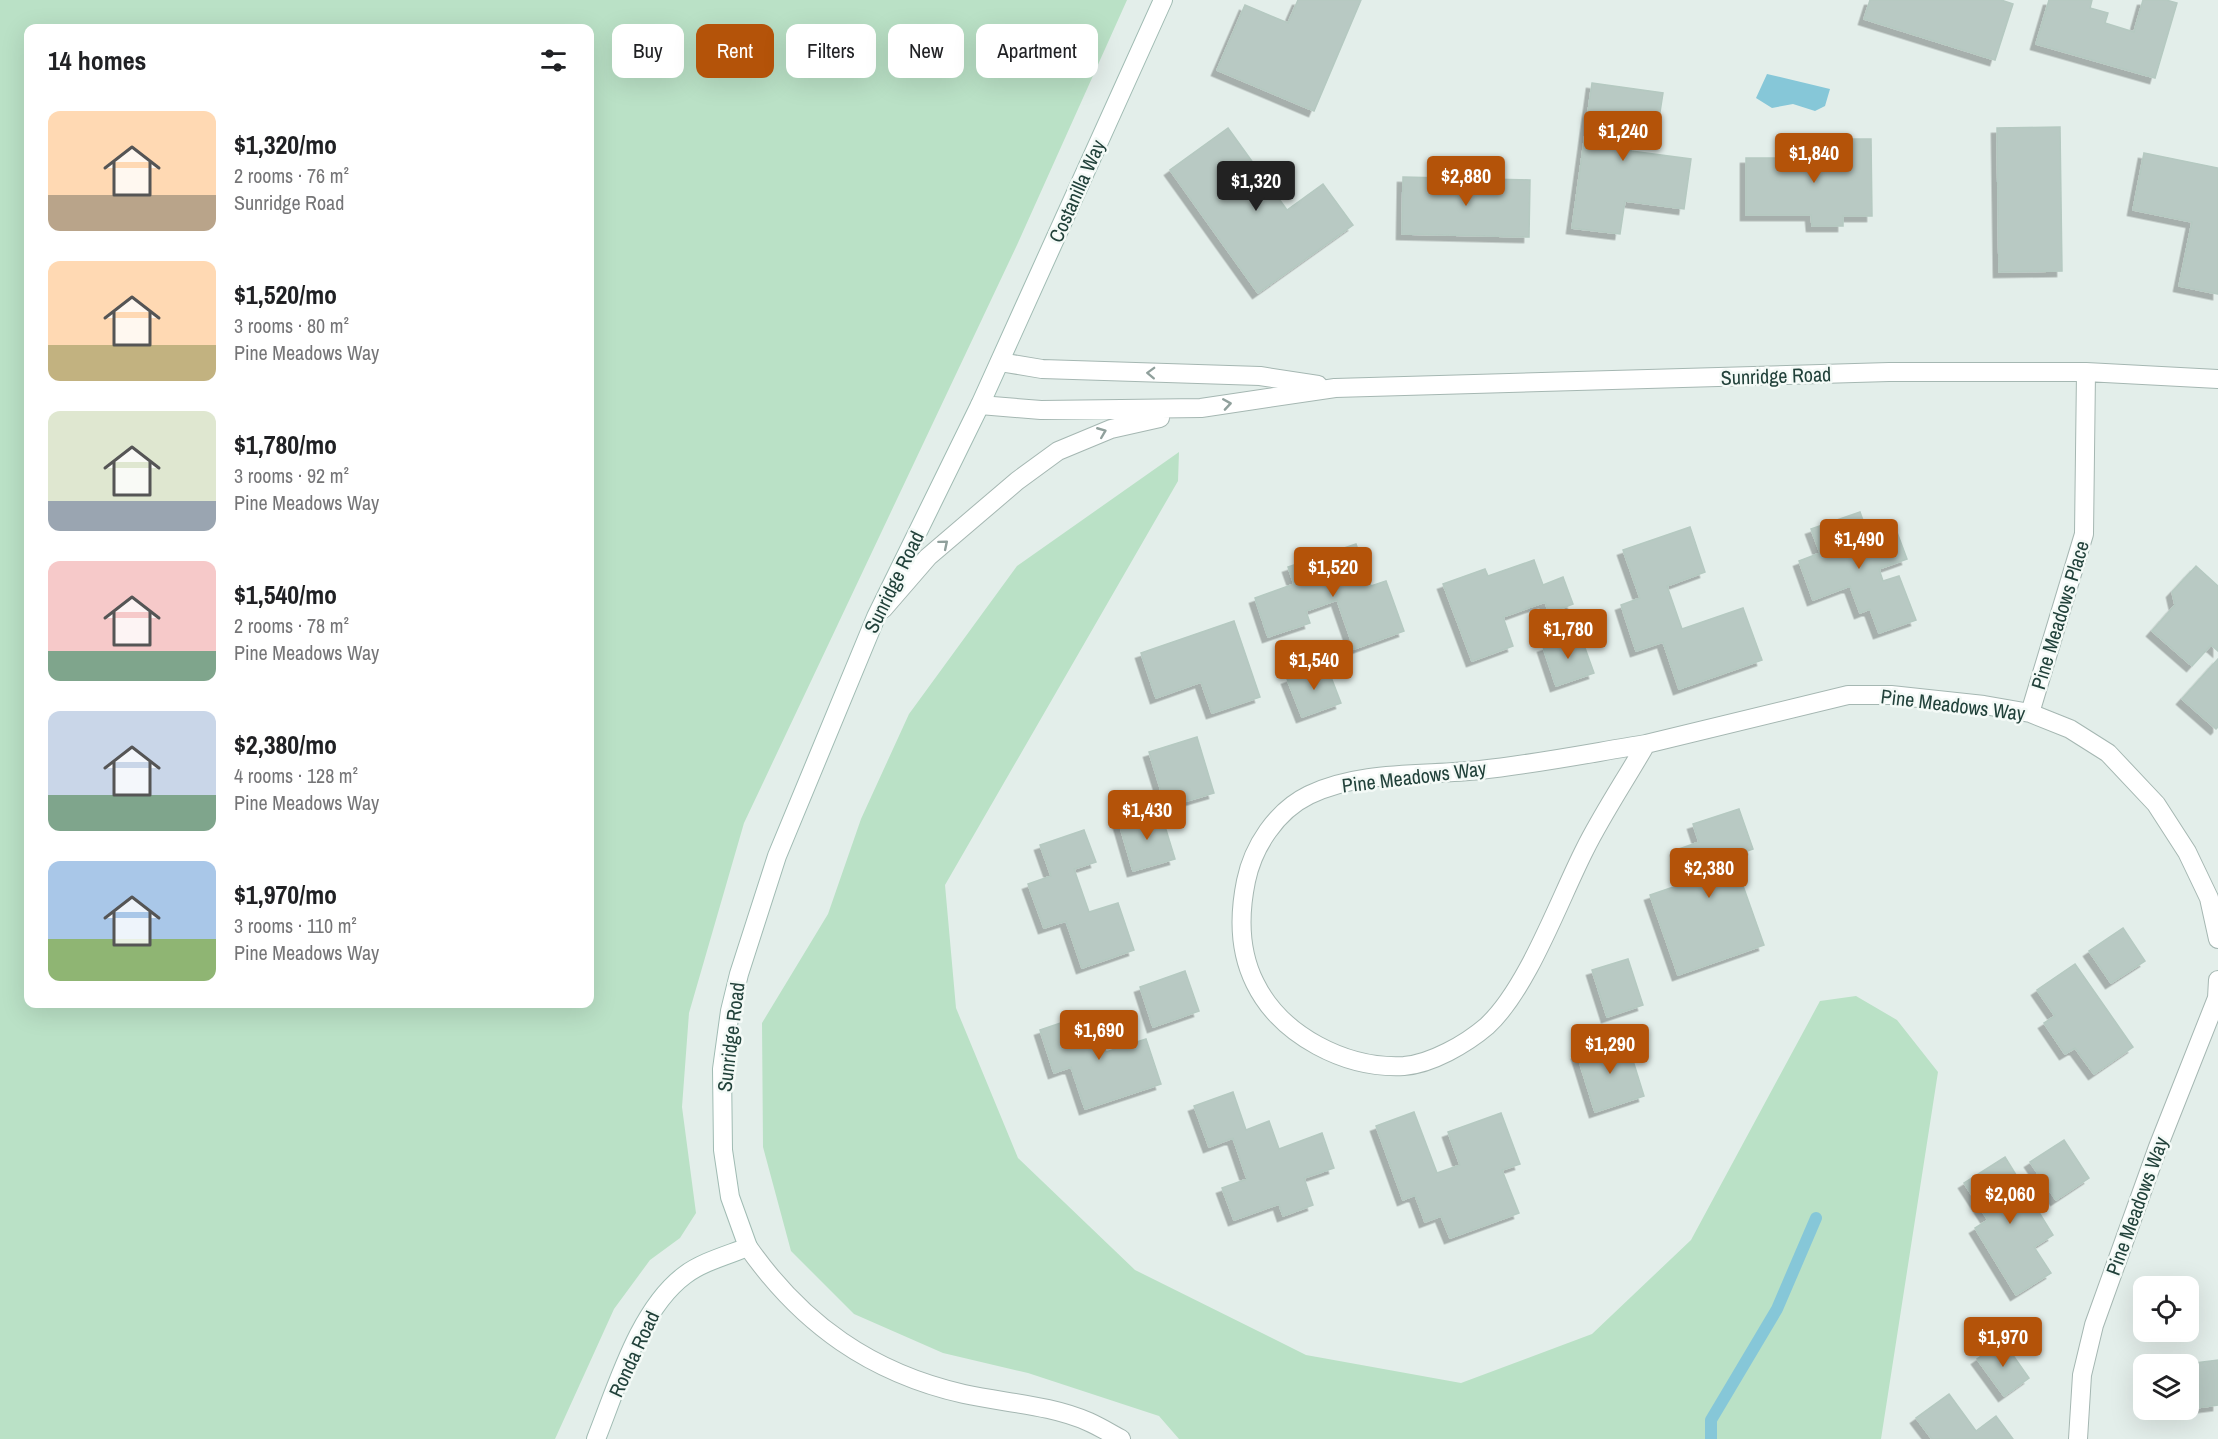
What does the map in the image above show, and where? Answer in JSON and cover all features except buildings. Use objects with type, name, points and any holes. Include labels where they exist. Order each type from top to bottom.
[{"type":"street","name":"Costanilla Way","points":[[991,382],[1162,0]]},
{"type":"street","name":"Sunridge Road","points":[[1000,362],[1042,369],[1260,376],[1335,388]]},
{"type":"street","name":"Sunridge Road","points":[[980,405],[1041,410],[1201,408],[1335,388],[1889,372],[2086,372],[2218,379]]},
{"type":"street","name":"Pine Meadows Place","points":[[2030,713],[2084,534],[2086,372]]},
{"type":"street","name":"Sunridge Road","points":[[991,382],[876,617],[777,856],[730,1011],[722,1069],[723,1150],[730,1197],[748,1247],[770,1278],[796,1306],[827,1332],[862,1355],[903,1376],[963,1394],[1025,1404],[1087,1421],[1121,1439]]},
{"type":"street","points":[[876,617],[928,557],[1017,481],[1058,451],[1111,429],[1201,408]]},
{"type":"street","name":"Pine Meadows Way","points":[[1646,744],[1586,847],[1515,991],[1486,1026],[1444,1054],[1405,1066],[1359,1061],[1324,1048],[1295,1032],[1272,1011],[1255,983],[1245,957],[1241,931],[1243,897],[1250,862],[1262,840],[1278,819],[1307,796],[1342,783],[1480,770],[1646,744],[1848,695],[1891,695],[1984,705],[2030,713],[2070,729],[2108,753],[2156,804],[2187,852],[2209,898],[2218,939]]},
{"type":"street","name":"Pine Meadows Way","points":[[2078,1439],[2082,1375],[2094,1325],[2158,1147],[2218,998],[2218,980]]},
{"type":"street","name":"Ronda Road","points":[[596,1439],[645,1326],[664,1294],[686,1273],[748,1247]]},
{"type":"green space","points":[[0,0],[1127,0],[1098,65],[1098,24],[976,24],[976,78],[1092,78],[1017,245],[744,823],[689,1013],[682,1107],[696,1213],[680,1238],[650,1260],[614,1309],[555,1439],[0,1439]]},
{"type":"green space","points":[[1179,452],[1178,481],[945,885],[956,1008],[1018,1158],[1135,1270],[1306,1355],[1461,1383],[1592,1334],[1691,1240],[1820,1001],[1856,996],[1897,1020],[1938,1072],[1881,1439],[1179,1439],[1159,1416],[1028,1373],[943,1353],[854,1314],[791,1251],[763,1147],[762,1023],[828,914],[861,819],[909,714],[1017,566]]},
{"type":"water","points":[[1767,74],[1830,89],[1825,106],[1815,111],[1793,104],[1772,108],[1756,98]]},
{"type":"waterway","points":[[1711,1439],[1711,1420],[1777,1309],[1816,1218]]}]
